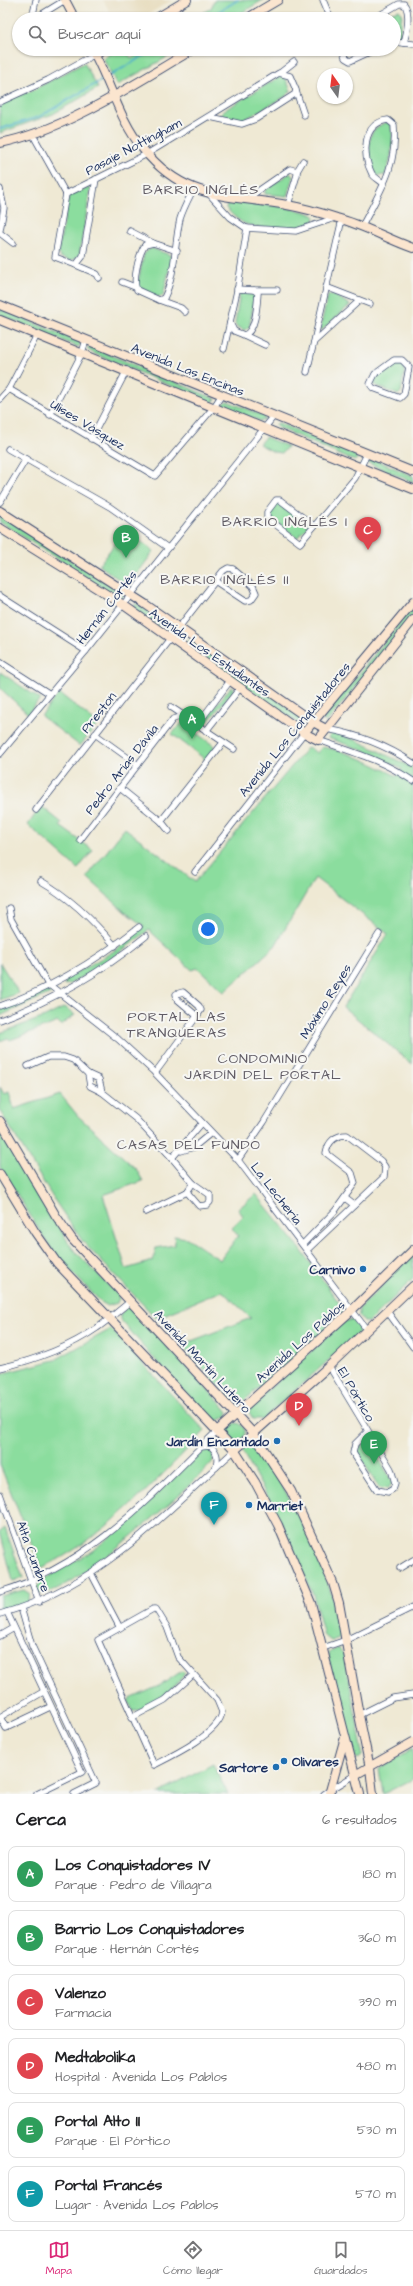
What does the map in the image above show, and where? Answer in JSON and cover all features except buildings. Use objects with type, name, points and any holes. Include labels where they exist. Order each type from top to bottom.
[{"type":"street","points":[[34,12],[36,0]]},
{"type":"street","points":[[45,12],[65,0],[71,12]]},
{"type":"street","points":[[167,12],[187,0]]},
{"type":"street","points":[[258,12],[278,0]]},
{"type":"street","points":[[322,0],[328,12]]},
{"type":"street","points":[[385,12],[405,2],[407,11],[407,32],[404,43]]},
{"type":"street","points":[[401,43],[413,44]]},
{"type":"street","points":[[0,102],[48,80],[87,56]]},
{"type":"street","points":[[96,56],[112,95],[139,143],[147,154],[172,176],[209,194],[288,205],[339,218],[362,226],[413,248]]},
{"type":"street","points":[[0,143],[33,135],[57,126],[182,56]]},
{"type":"street","points":[[344,56],[350,61],[361,56]]},
{"type":"street","name":"Pasaje Nottingham","points":[[66,194],[147,154],[210,117],[294,62]]},
{"type":"street","points":[[279,73],[290,76],[304,115]]},
{"type":"street","points":[[210,117],[242,124],[256,118],[294,94],[296,91]]},
{"type":"street","points":[[362,226],[384,184],[392,165],[394,125],[388,120],[371,129],[366,138],[367,156],[371,172],[384,184]]},
{"type":"street","points":[[33,135],[66,194],[54,257],[97,274],[99,278]]},
{"type":"street","points":[[288,205],[297,171],[303,161]]},
{"type":"street","points":[[245,200],[287,170],[297,171]]},
{"type":"street","points":[[76,265],[83,256],[96,179]]},
{"type":"street","points":[[159,300],[164,298],[167,293],[177,251],[180,218],[194,188]]},
{"type":"street","points":[[0,189],[4,208],[0,232],[13,243]]},
{"type":"street","points":[[209,194],[230,217],[247,228],[296,231],[339,218]]},
{"type":"street","points":[[307,372],[315,342],[339,218]]},
{"type":"street","points":[[224,348],[237,289],[247,228]]},
{"type":"street","points":[[130,231],[154,243],[177,251]]},
{"type":"street","points":[[135,287],[144,247],[154,243]]},
{"type":"street","points":[[122,282],[135,287],[141,293],[181,308],[185,312]]},
{"type":"street","points":[[326,287],[370,304]]},
{"type":"street","points":[[237,289],[277,290]]},
{"type":"street","points":[[244,335],[249,333],[252,328],[258,297],[258,294],[254,290]]},
{"type":"street","points":[[315,342],[359,301]]},
{"type":"street","name":"Avenida Las Encinas","points":[[0,305],[413,472]]},
{"type":"street","name":"Avenida Las Encinas","points":[[0,320],[37,336],[127,370],[413,489]]},
{"type":"street","points":[[230,321],[234,331],[265,345]]},
{"type":"street","points":[[0,399],[9,389],[37,336]]},
{"type":"street","points":[[50,415],[82,353],[86,340]]},
{"type":"street","points":[[402,360],[411,368],[401,397],[396,397],[370,386],[372,376],[390,361],[402,360]]},
{"type":"street","points":[[91,439],[127,370]]},
{"type":"street","name":"Ulises Vásquez","points":[[9,389],[50,415],[157,476],[214,407]]},
{"type":"street","points":[[214,407],[222,396]]},
{"type":"street","name":"Hernán Cortés","points":[[0,754],[86,651],[130,594],[274,416]]},
{"type":"street","points":[[8,449],[110,507],[168,548]]},
{"type":"street","points":[[314,526],[280,500],[276,500],[267,512],[266,518],[300,543],[355,478],[367,454]]},
{"type":"street","points":[[0,502],[26,459]]},
{"type":"street","name":"Avenida Los Estudiantes","points":[[0,511],[130,594],[313,722],[326,729],[346,732],[368,741],[413,763]]},
{"type":"street","name":"Avenida Los Estudiantes","points":[[0,528],[122,604],[304,733],[318,740],[367,756],[395,769],[413,781]]},
{"type":"street","name":"Preston","points":[[36,810],[95,734],[215,581],[225,569],[231,568],[253,586],[256,592],[251,600],[245,601],[215,581]]},
{"type":"street","points":[[0,596],[86,651]]},
{"type":"street","name":"Avenida Los Conquistadores","points":[[195,872],[304,733],[413,602]]},
{"type":"street","name":"Avenida Los Conquistadores","points":[[318,740],[413,620]]},
{"type":"street","points":[[0,662],[50,694]]},
{"type":"street","points":[[197,725],[230,681]]},
{"type":"street","points":[[206,731],[240,688]]},
{"type":"street","points":[[171,708],[206,731],[222,744],[234,749]]},
{"type":"street","name":"Pedro Arias Dávila","points":[[80,840],[174,718],[183,716]]},
{"type":"street","points":[[95,734],[138,765]]},
{"type":"street","points":[[161,821],[222,744]]},
{"type":"street","points":[[120,788],[161,821],[169,830]]},
{"type":"street","points":[[41,881],[54,889],[90,919],[115,946]]},
{"type":"street","points":[[9,908],[11,919],[49,986]]},
{"type":"street","points":[[0,1006],[49,986],[115,946],[139,927]]},
{"type":"street","name":"Máximo Reyes","points":[[238,1160],[264,1122],[379,934]]},
{"type":"street","points":[[0,1020],[61,994],[109,965],[146,936]]},
{"type":"street","name":"La Lechería","points":[[49,986],[118,1038],[155,1073],[238,1160],[303,1244],[351,1311],[367,1330]]},
{"type":"street","points":[[155,1073],[197,1016],[201,1010],[199,1006],[183,992],[176,994],[177,999],[197,1016]]},
{"type":"street","points":[[28,1066],[44,1058],[60,1056],[73,1060],[88,1074],[100,1079],[102,1092]]},
{"type":"street","points":[[88,1074],[90,1086],[102,1092],[136,1119],[172,1158],[193,1184],[210,1195],[210,1202],[207,1205],[199,1206],[187,1192]]},
{"type":"street","name":"Avenida Martín Lutero","points":[[0,1121],[64,1228],[88,1258],[131,1301],[253,1433],[278,1468],[297,1502],[336,1592],[346,1640],[358,1715],[370,1768],[373,1794]]},
{"type":"street","points":[[172,1158],[202,1123]]},
{"type":"street","points":[[180,1150],[194,1147],[211,1133]]},
{"type":"street","points":[[303,1244],[325,1222],[345,1198],[355,1183],[355,1178],[352,1173],[326,1153],[328,1146],[333,1139],[347,1135],[381,1161],[385,1171],[383,1180],[354,1205],[307,1250]]},
{"type":"street","points":[[0,1174],[49,1253],[235,1450],[261,1491],[288,1548],[311,1603],[360,1794]]},
{"type":"street","points":[[146,1212],[187,1192],[193,1184]]},
{"type":"street","points":[[345,1198],[354,1205]]},
{"type":"street","name":"Avenida Los Pablos","points":[[0,1592],[31,1582],[60,1567],[103,1538],[137,1510],[217,1431],[351,1311],[413,1250]]},
{"type":"street","points":[[0,1614],[39,1602],[92,1574],[142,1534],[329,1366],[413,1286]]},
{"type":"street","points":[[0,1368],[56,1352],[86,1336],[110,1319],[131,1301]]},
{"type":"street","points":[[387,1311],[413,1347]]},
{"type":"street","name":"El Pórtico","points":[[329,1366],[395,1480],[393,1489],[388,1492],[377,1490],[353,1453],[355,1444],[367,1432]]},
{"type":"street","points":[[201,1447],[210,1446],[215,1451],[217,1460],[215,1468]]},
{"type":"street","name":"Alta Cumbre","points":[[0,1494],[39,1602]]},
{"type":"street","points":[[400,1568],[413,1560]]},
{"type":"street","points":[[92,1574],[120,1628]]},
{"type":"street","points":[[322,1648],[346,1640],[413,1607]]},
{"type":"street","points":[[21,1608],[32,1646],[96,1783],[74,1794]]},
{"type":"street","points":[[156,1609],[167,1627],[178,1657],[193,1675],[217,1700],[221,1707],[222,1716],[218,1724],[203,1736],[154,1765],[131,1718],[98,1640],[156,1609]]},
{"type":"street","points":[[7,1612],[50,1707],[82,1772]]},
{"type":"street","points":[[0,1636],[14,1628]]},
{"type":"street","points":[[131,1718],[165,1700],[193,1675]]},
{"type":"street","points":[[43,1692],[0,1717],[6,1728],[50,1707]]},
{"type":"street","points":[[358,1715],[393,1698],[413,1695]]},
{"type":"street","points":[[327,1792],[345,1737]]},
{"type":"street","points":[[327,1792],[413,1742]]},
{"type":"street","points":[[37,1794],[90,1768]]},
{"type":"shaded area","points":[[103,0],[172,0],[152,12],[110,12]]},
{"type":"green space","points":[[215,0],[263,0],[243,12],[204,12],[211,8]]},
{"type":"green space","points":[[107,56],[130,56],[131,58],[134,56],[169,56],[117,85],[103,58]]},
{"type":"green space","points":[[84,63],[98,88],[53,114],[0,133],[0,102],[31,91]]},
{"type":"green space","points":[[281,76],[285,77],[291,91],[286,96],[242,121],[221,115],[223,111]]},
{"type":"green space","points":[[387,122],[391,124],[392,130],[391,156],[385,175],[378,176],[375,173],[371,162],[370,137],[375,129]]},
{"type":"green space","points":[[290,173],[293,177],[287,196],[265,194],[265,190]]},
{"type":"green space","points":[[91,187],[79,257],[70,261],[60,257],[58,252],[69,195]]},
{"type":"green space","points":[[228,202],[288,208],[310,214],[315,217],[314,221],[300,227],[271,228],[253,226],[246,224],[233,215],[226,208]]},
{"type":"green space","points":[[151,248],[170,255],[171,262],[163,296],[157,297],[137,287],[144,254]]},
{"type":"green space","points":[[240,293],[252,293],[255,297],[249,328],[244,330],[236,326],[235,323]]},
{"type":"green space","points":[[328,295],[334,295],[350,305],[322,330],[320,329]]},
{"type":"green space","points":[[0,309],[80,342],[81,344],[78,347],[0,315]]},
{"type":"green space","points":[[89,346],[216,399],[212,403],[93,353],[87,349]]},
{"type":"green space","points":[[395,362],[401,363],[405,368],[401,392],[398,395],[373,384],[374,379]]},
{"type":"green space","points":[[227,401],[264,416],[265,420],[260,421],[224,407],[224,403]]},
{"type":"green space","points":[[279,423],[355,455],[357,459],[356,461],[349,459],[277,427],[276,424]]},
{"type":"green space","points":[[265,437],[287,447],[282,453],[274,452],[259,444]]},
{"type":"green space","points":[[371,458],[413,476],[413,482],[368,463],[369,459]]},
{"type":"green space","points":[[277,502],[280,502],[307,523],[307,528],[297,538],[269,516]]},
{"type":"green space","points":[[0,515],[124,594],[123,598],[117,597],[0,522]]},
{"type":"green space","points":[[125,530],[154,551],[128,586],[99,565]]},
{"type":"green space","points":[[136,603],[173,628],[173,630],[168,631],[133,608]]},
{"type":"green space","points":[[413,606],[413,615],[327,722],[322,720]]},
{"type":"green space","points":[[190,640],[308,721],[304,727],[187,645],[187,642]]},
{"type":"green space","points":[[0,672],[40,699],[28,714],[0,688]]},
{"type":"green space","points":[[231,687],[235,689],[204,726],[202,722]]},
{"type":"green space","points":[[59,693],[98,724],[80,746],[41,716]]},
{"type":"green space","points":[[182,723],[213,745],[215,749],[206,760],[172,734]]},
{"type":"green space","points":[[332,732],[358,741],[413,768],[412,1064],[343,1007],[388,934],[315,878],[275,946],[224,992],[198,968],[192,970],[149,930],[103,965],[70,984],[64,985],[66,979],[119,948],[144,926],[125,912],[87,877],[125,828],[195,882],[308,747],[317,753],[322,747],[342,752],[360,758],[397,776],[402,769],[365,751],[328,738]]},
{"type":"green space","points":[[41,806],[62,823],[60,826],[93,850],[78,869],[28,825]]},
{"type":"green space","points":[[0,963],[19,993],[0,1000]]},
{"type":"green space","points":[[43,991],[49,991],[51,993],[0,1016],[0,1010]]},
{"type":"green space","points":[[65,1007],[75,1015],[61,1025],[58,1022],[10,1040],[8,1038],[0,1041],[0,1033],[45,1017]]},
{"type":"green space","points":[[0,1087],[4,1094],[9,1092],[14,1109],[60,1094],[78,1116],[136,1169],[143,1181],[103,1195],[126,1269],[153,1261],[156,1248],[175,1245],[174,1236],[187,1238],[220,1260],[238,1236],[232,1228],[243,1216],[238,1209],[256,1194],[299,1247],[345,1311],[321,1334],[238,1406],[181,1345],[251,1318],[222,1291],[156,1318],[83,1242],[55,1201],[0,1111]]},
{"type":"green space","points":[[0,1132],[72,1248],[118,1295],[119,1298],[117,1303],[108,1306],[101,1302],[58,1258],[50,1247],[0,1167]]},
{"type":"green space","points":[[413,1254],[413,1279],[369,1322],[364,1322],[359,1316],[359,1309]]},
{"type":"green space","points":[[126,1308],[131,1308],[224,1407],[228,1412],[226,1417],[215,1422],[171,1378],[120,1319],[120,1314]]},
{"type":"green space","points":[[352,1320],[359,1325],[359,1333],[263,1419],[253,1419],[249,1412],[251,1405],[345,1321]]},
{"type":"green space","points":[[111,1329],[205,1431],[149,1488],[108,1525],[86,1542],[41,1568],[0,1465],[0,1374],[55,1360]]},
{"type":"green space","points":[[236,1423],[242,1426],[245,1432],[242,1438],[236,1441],[230,1438],[227,1432],[230,1426]]},
{"type":"green space","points":[[254,1442],[295,1509],[319,1559],[336,1609],[341,1634],[337,1640],[330,1641],[324,1636],[313,1594],[276,1512],[242,1451],[248,1443]]},
{"type":"green space","points":[[363,1444],[370,1444],[390,1478],[392,1483],[388,1489],[379,1488],[357,1451],[357,1448]]},
{"type":"green space","points":[[209,1448],[213,1454],[213,1461],[157,1515],[100,1561],[74,1579],[52,1591],[39,1593],[37,1587],[41,1581],[92,1551],[141,1510],[202,1449]]},
{"type":"green space","points":[[5,1528],[23,1578],[13,1581],[0,1532]]},
{"type":"green space","points":[[24,1590],[30,1594],[28,1603],[0,1611],[0,1596]]},
{"type":"green space","points":[[338,1648],[344,1654],[362,1748],[362,1756],[358,1759],[354,1756],[328,1658],[330,1652]]},
{"type":"green space","points":[[182,1671],[185,1673],[181,1679],[155,1704],[140,1711],[133,1711],[128,1700],[161,1685]]},
{"type":"green space","points":[[413,1748],[413,1779],[383,1794],[379,1769]]},
{"type":"green space","points":[[213,1764],[228,1794],[158,1794]]},
{"type":"waterway","points":[[218,12],[238,0]]},
{"type":"waterway","points":[[108,77],[143,56]]},
{"type":"waterway","points":[[0,129],[39,117],[104,79]]},
{"type":"place","name":"Valenzo","points":[[368,550]]},
{"type":"place","name":"Barrio Los Conquistadores","points":[[126,558]]},
{"type":"place","name":"Los Conquistadores IV","points":[[192,739]]},
{"type":"place","name":"Carnivo","points":[[363,1269]]},
{"type":"place","name":"Medtabolika","points":[[299,1426]]},
{"type":"place","name":"Jardín Encantado","points":[[277,1441]]},
{"type":"place","name":"Portal Alto II","points":[[374,1464]]},
{"type":"place","name":"Marriet","points":[[249,1505]]},
{"type":"place","name":"Portal Francés","points":[[214,1525]]},
{"type":"place","name":"Olivares","points":[[284,1761]]},
{"type":"place","name":"Sartore","points":[[276,1767]]},
{"type":"district","name":"BARRIO INGLÉS","points":[[201,189]]},
{"type":"district","name":"BARRIO INGLÉS I","points":[[285,521]]},
{"type":"district","name":"BARRIO INGLÉS II","points":[[225,579]]},
{"type":"district","name":"PORTAL LAS TRANQUERAS","points":[[177,1024]]},
{"type":"district","name":"CONDOMINIO JARDÍN DEL PORTAL","points":[[263,1066]]},
{"type":"district","name":"CASAS DEL FUNDO","points":[[189,1144]]}]
